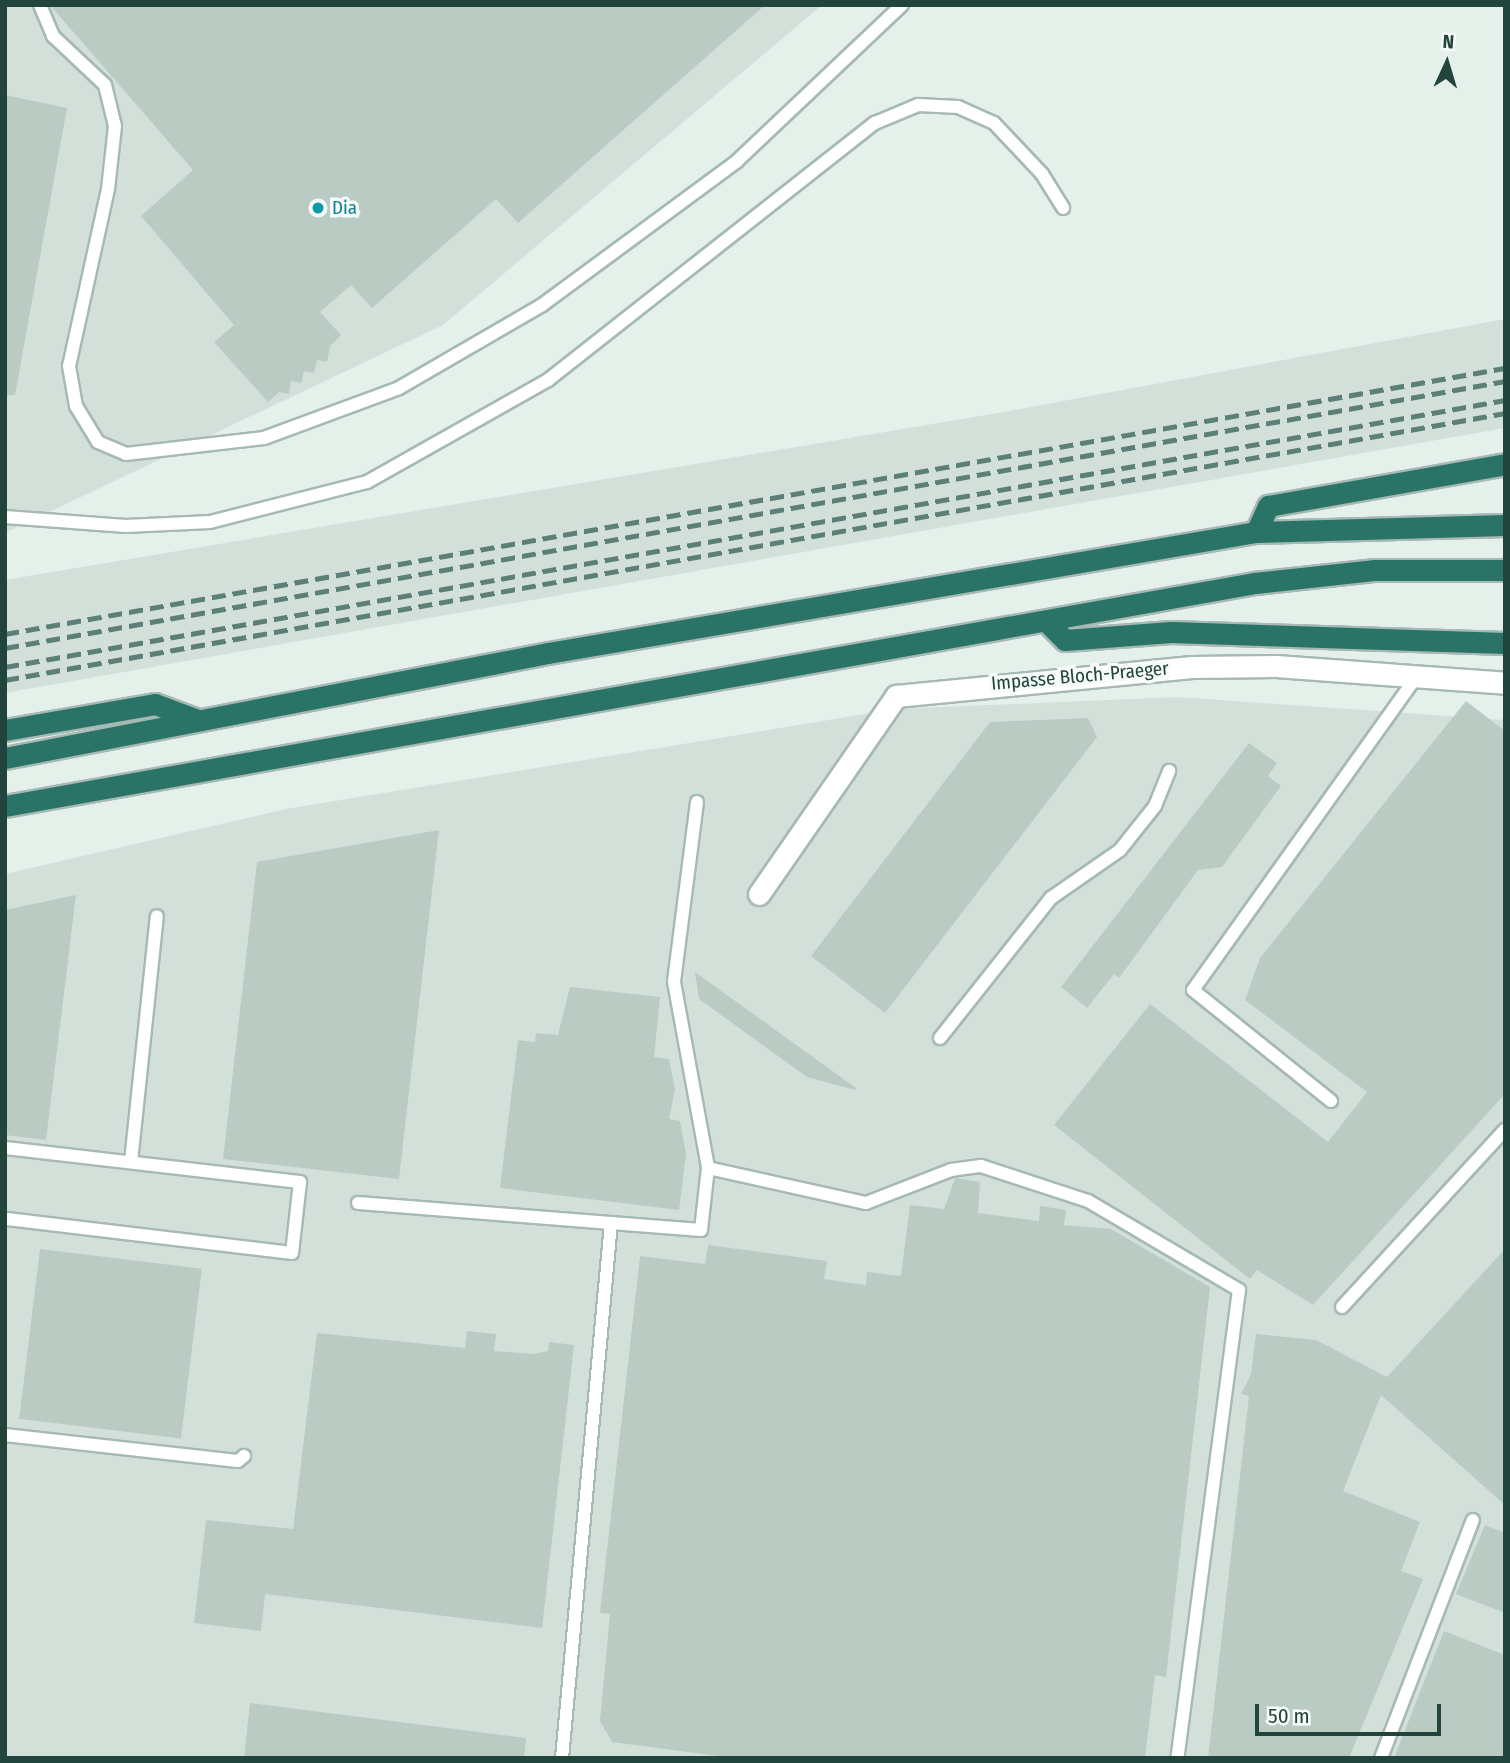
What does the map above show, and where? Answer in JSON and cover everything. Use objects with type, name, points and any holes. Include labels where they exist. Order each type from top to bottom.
[{"type":"highway","points":[[1256,532],[1268,506],[1505,464]]},
{"type":"highway","points":[[5,758],[197,720],[1256,532],[1376,524],[1505,525]]},
{"type":"highway","points":[[5,806],[1048,624],[1255,583],[1375,570],[1505,570]]},
{"type":"highway","points":[[1048,624],[1065,640],[1171,632],[1505,643]]},
{"type":"highway","points":[[5,730],[155,704],[197,720]]},
{"type":"street","name":"Impasse Bloch-Praeger","points":[[759,894],[896,696],[1192,667],[1505,683]]},
{"type":"lane","points":[[40,5],[53,36],[105,85],[115,126],[108,189],[69,366],[76,405],[98,442],[126,454],[264,438],[399,388],[506,326],[737,161],[902,5]]},
{"type":"lane","points":[[5,517],[126,526],[210,522],[367,482],[548,380],[875,123],[918,105],[958,107],[994,123],[1042,173],[1063,208]]},
{"type":"lane","points":[[1331,1101],[1194,990],[1416,677]]},
{"type":"lane","points":[[940,1038],[1051,898],[1120,850],[1155,806],[1169,771]]},
{"type":"lane","points":[[358,1203],[701,1230],[708,1168],[674,982],[696,802]]},
{"type":"lane","points":[[131,1163],[158,916]]},
{"type":"lane","points":[[1342,1307],[1505,1130]]},
{"type":"lane","points":[[5,1148],[300,1182],[292,1253],[5,1219]]},
{"type":"lane","points":[[708,1168],[866,1203],[951,1170],[981,1166],[1088,1201],[1239,1290],[1177,1758]]},
{"type":"lane","points":[[562,1758],[611,1223]]},
{"type":"lane","points":[[5,1435],[238,1461],[244,1456]]},
{"type":"lane","points":[[1381,1758],[1473,1520]]},
{"type":"shaded area","points":[[5,5],[822,5],[443,325],[5,533]]},
{"type":"shaded area","points":[[1505,319],[1505,428],[5,693],[5,580],[998,413]]},
{"type":"shaded area","points":[[1177,697],[1505,720],[1505,1758],[5,1758],[5,874],[286,809],[896,709]]},
{"type":"building","name":"Dia","points":[[50,5],[765,5],[518,223],[496,199],[372,308],[351,285],[320,312],[341,335],[330,346],[327,362],[317,360],[314,373],[304,371],[301,383],[291,381],[289,394],[279,392],[268,402],[214,342],[234,325],[141,216],[193,170]]},
{"type":"building","points":[[5,95],[67,108],[15,395],[5,395]]},
{"type":"building","points":[[1466,701],[1505,731],[1505,1094],[1313,1305],[1257,1270],[1250,1279],[1054,1125],[1150,1004],[1328,1142],[1367,1092],[1245,1000],[1260,958]]},
{"type":"building","points":[[1088,718],[1097,737],[885,1013],[811,956],[990,722]]},
{"type":"building","points":[[1249,743],[1277,763],[1268,776],[1281,786],[1222,867],[1198,870],[1119,978],[1114,974],[1087,1008],[1061,987]]},
{"type":"building","points":[[439,830],[399,1179],[223,1159],[257,862]]},
{"type":"building","points":[[76,895],[46,1140],[5,1135],[5,910]]},
{"type":"building","points":[[695,972],[856,1088],[855,1090],[807,1077],[699,999]]},
{"type":"building","points":[[570,987],[660,997],[654,1057],[669,1059],[675,1089],[669,1119],[680,1121],[686,1154],[679,1210],[500,1188],[518,1040],[535,1042],[536,1033],[558,1035]]},
{"type":"building","points":[[955,1178],[980,1182],[978,1213],[1039,1221],[1040,1206],[1066,1210],[1064,1225],[1111,1229],[1210,1287],[1166,1677],[1155,1675],[1145,1758],[733,1758],[612,1742],[600,1721],[610,1614],[600,1613],[640,1256],[705,1264],[708,1245],[827,1261],[824,1279],[866,1285],[867,1272],[901,1276],[910,1205],[944,1209]]},
{"type":"building","points":[[40,1249],[202,1269],[181,1439],[19,1419]]},
{"type":"building","points":[[1505,1249],[1505,1505],[1381,1395],[1343,1491],[1420,1522],[1401,1571],[1423,1579],[1349,1758],[1208,1758],[1249,1396],[1241,1394],[1251,1374],[1256,1334],[1316,1340],[1387,1377]]},
{"type":"building","points":[[467,1331],[496,1334],[494,1351],[533,1354],[548,1351],[549,1342],[574,1345],[542,1628],[265,1594],[261,1631],[194,1623],[206,1520],[293,1529],[317,1333],[465,1348]]},
{"type":"building","points":[[1485,1525],[1505,1533],[1505,1613],[1456,1594]]},
{"type":"building","points":[[1444,1631],[1505,1655],[1505,1758],[1394,1758]]},
{"type":"building","points":[[250,1703],[526,1738],[524,1758],[244,1758]]},
{"type":"railway","points":[[5,634],[1505,368]]},
{"type":"railway","points":[[5,648],[1505,381]]},
{"type":"railway","points":[[5,667],[1505,400]]},
{"type":"railway","points":[[5,680],[1505,413]]},
{"type":"place","name":"Dia","points":[[318,208]]}]
